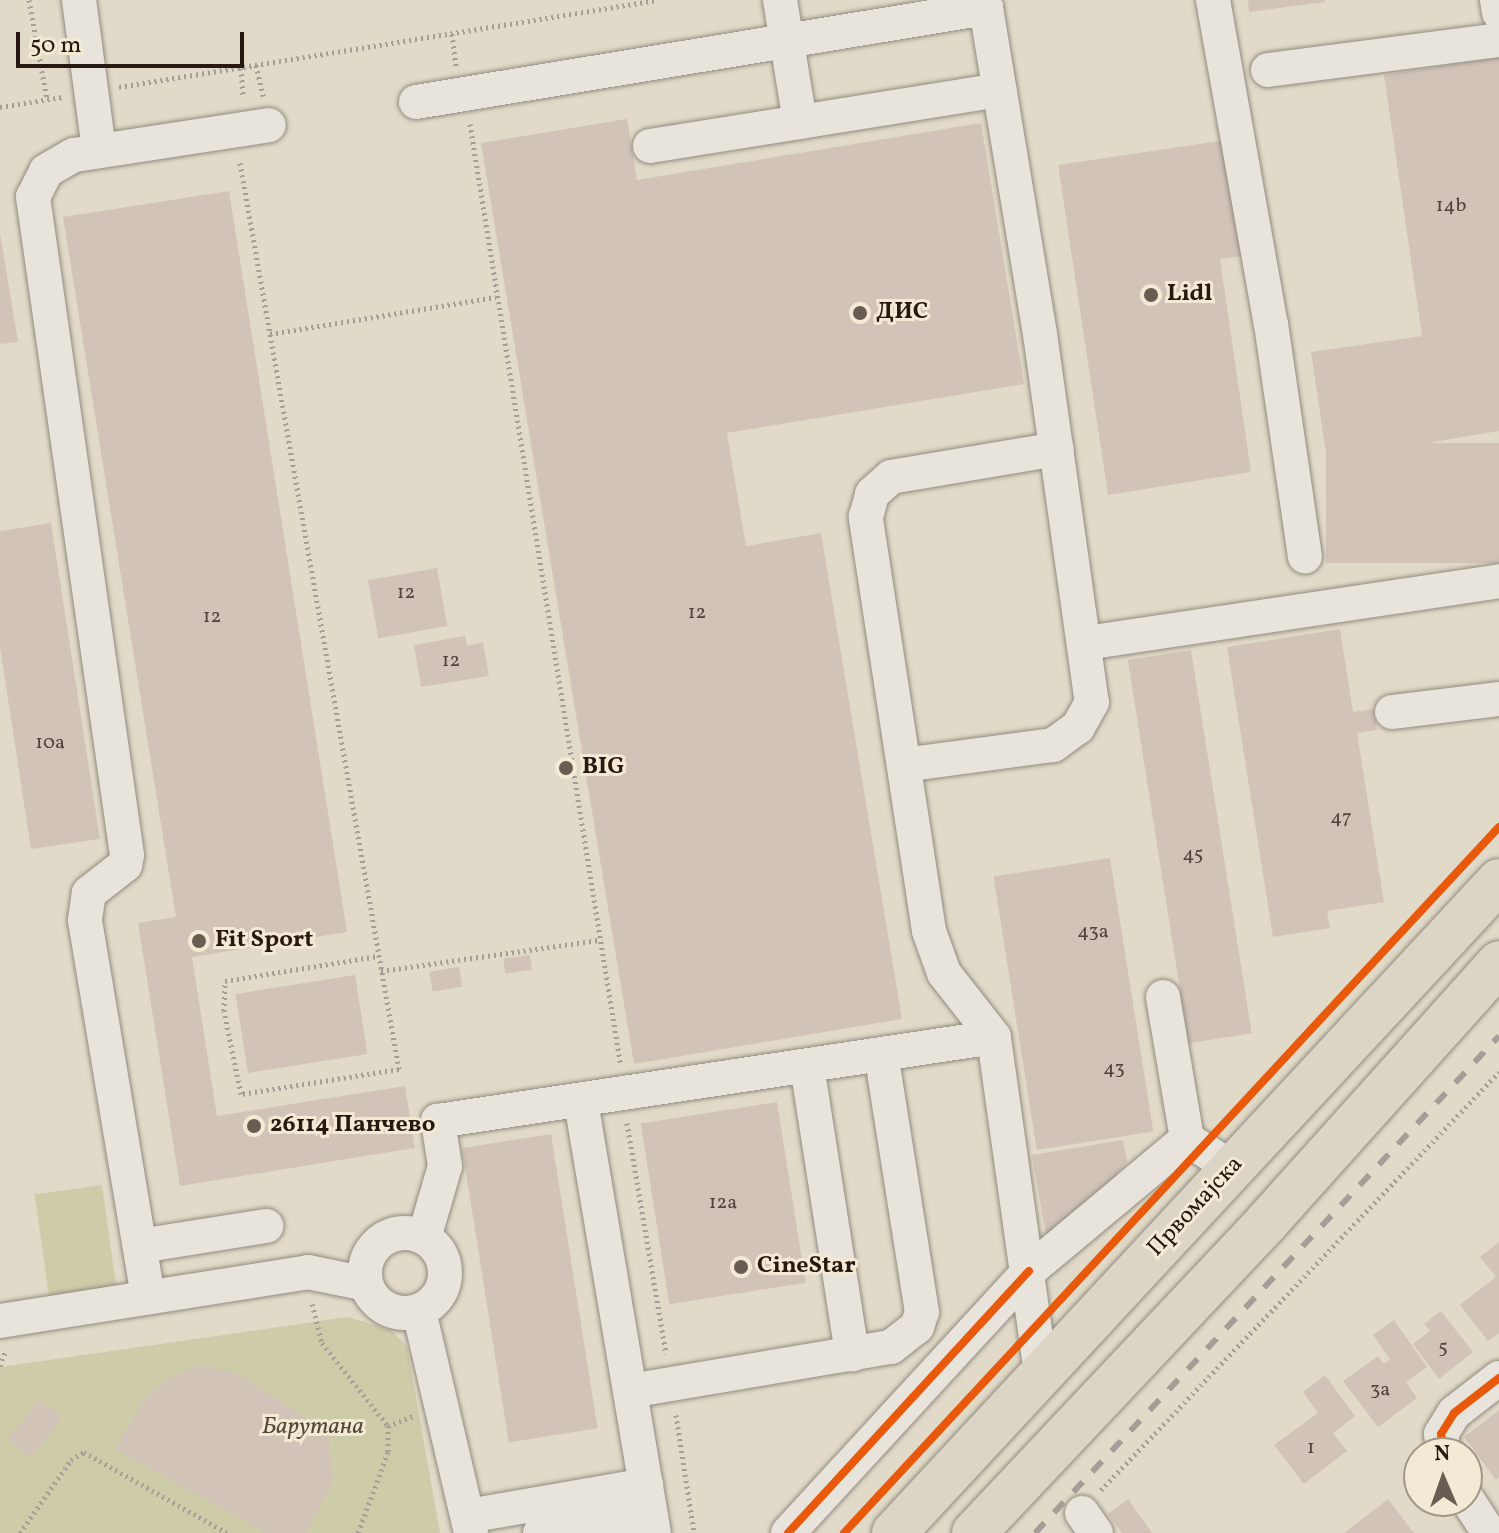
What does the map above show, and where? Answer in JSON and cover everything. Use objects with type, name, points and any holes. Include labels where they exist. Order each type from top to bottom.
[{"type":"main road","name":"Првомајска","points":[[894,1533],[1499,881]]},
{"type":"main road","points":[[974,1533],[1266,1223],[1499,963]]},
{"type":"street","points":[[79,0],[99,149]]},
{"type":"street","points":[[780,0],[800,122]]},
{"type":"street","points":[[1213,0],[1271,324],[1305,557]]},
{"type":"street","points":[[1497,0],[1499,13]]},
{"type":"street","points":[[416,102],[986,8],[1057,449],[1092,702],[1068,737],[1053,745],[904,765]]},
{"type":"street","points":[[1268,70],[1499,40]]},
{"type":"street","points":[[650,146],[999,90]]},
{"type":"street","points":[[148,1297],[85,920],[89,893],[125,865],[127,855],[33,197],[46,171],[74,155],[269,125]]},
{"type":"street","points":[[1041,1373],[994,1037],[954,988],[934,953],[866,504],[891,477],[1057,449]]},
{"type":"street","points":[[1086,643],[1499,581]]},
{"type":"street","points":[[1392,712],[1499,699]]},
{"type":"street","points":[[1163,997],[1187,1139],[1232,1168]]},
{"type":"street","points":[[424,1238],[445,1166],[438,1121],[626,1096],[994,1037]]},
{"type":"street","points":[[630,1391],[852,1355],[908,1339],[922,1312],[881,1054]]},
{"type":"street","points":[[807,1066],[852,1355]]},
{"type":"street","points":[[581,1102],[650,1511]]},
{"type":"street","points":[[788,1533],[1029,1271],[1187,1139]]},
{"type":"street","points":[[140,1246],[266,1226]]},
{"type":"street","points":[[411,1234],[424,1238],[442,1257],[444,1283],[439,1295],[419,1311],[393,1311],[381,1305],[366,1284],[368,1258],[386,1238],[411,1234]]},
{"type":"street","points":[[0,1321],[308,1272],[366,1284]]},
{"type":"street","points":[[419,1311],[470,1524],[650,1511]]},
{"type":"street","points":[[1445,1437],[1454,1413],[1499,1378]]},
{"type":"street","points":[[540,1533],[650,1511]]},
{"type":"path","points":[[29,0],[47,99]]},
{"type":"path","points":[[0,107],[658,0]]},
{"type":"path","points":[[459,95],[461,117],[469,117],[694,1533]]},
{"type":"path","points":[[215,131],[220,165],[241,162],[399,1069],[241,1094],[224,1011],[225,981],[378,956]]},
{"type":"path","points":[[270,334],[496,297]]},
{"type":"path","points":[[381,971],[599,940]]},
{"type":"path","points":[[1089,1523],[1499,1072]]},
{"type":"path","points":[[308,1272],[322,1343],[388,1426],[388,1452],[358,1533]]},
{"type":"path","points":[[20,1533],[71,1460],[84,1452],[227,1533]]},
{"type":"green space","points":[[102,1185],[117,1289],[49,1298],[35,1194]]},
{"type":"green space","name":"Барутана","points":[[348,1317],[391,1330],[407,1347],[440,1533],[0,1533],[0,1367]]},
{"type":"building","points":[[1248,0],[1325,0],[1325,2],[1249,12]]},
{"type":"building","points":[[1499,57],[1499,431],[1327,460],[1311,352],[1422,336],[1384,75]]},
{"type":"building","points":[[627,119],[637,180],[981,123],[1024,384],[727,433],[746,546],[821,533],[902,1019],[634,1064],[481,143]]},
{"type":"building","name":"Lidl","points":[[1226,140],[1243,256],[1220,259],[1251,472],[1108,495],[1058,165]]},
{"type":"building","points":[[229,191],[347,932],[192,957],[217,1116],[405,1086],[415,1148],[180,1186],[138,923],[176,917],[63,217]]},
{"type":"building","points":[[0,233],[18,342],[0,344]]},
{"type":"building","points":[[1326,443],[1499,443],[1499,563],[1326,563]]},
{"type":"building","points":[[51,523],[100,839],[31,849],[0,647],[0,531]]},
{"type":"building","points":[[437,568],[447,626],[378,638],[368,580]]},
{"type":"building","points":[[1340,629],[1353,712],[1374,709],[1377,730],[1357,733],[1384,902],[1327,911],[1330,928],[1273,937],[1227,647]]},
{"type":"building","points":[[465,636],[467,646],[483,642],[489,676],[421,687],[414,645]]},
{"type":"building","points":[[1191,650],[1252,1033],[1188,1043],[1128,660]]},
{"type":"building","points":[[1110,858],[1153,1132],[1037,1150],[993,876]]},
{"type":"building","points":[[530,955],[532,970],[505,974],[503,959]]},
{"type":"building","points":[[459,967],[462,987],[432,991],[429,972]]},
{"type":"building","points":[[355,975],[368,1054],[248,1073],[235,994]]},
{"type":"building","points":[[777,1102],[806,1283],[669,1304],[641,1124]]},
{"type":"building","points":[[551,1134],[598,1428],[509,1442],[462,1148]]},
{"type":"building","points":[[1123,1140],[1127,1161],[1072,1233],[1047,1241],[1032,1155]]},
{"type":"building","points":[[1499,1242],[1499,1333],[1488,1341],[1460,1305],[1496,1277],[1480,1257]]},
{"type":"building","points":[[1441,1311],[1473,1352],[1439,1379],[1413,1344],[1430,1331],[1424,1324]]},
{"type":"building","points":[[1394,1320],[1427,1367],[1406,1382],[1417,1398],[1378,1427],[1343,1381],[1378,1356],[1384,1364],[1390,1359],[1373,1335]]},
{"type":"building","points":[[200,1365],[236,1373],[328,1432],[333,1480],[306,1533],[267,1533],[115,1449],[145,1398],[170,1378]]},
{"type":"building","points":[[1325,1375],[1355,1416],[1333,1433],[1347,1451],[1304,1484],[1274,1445],[1318,1413],[1303,1392]]},
{"type":"building","points":[[39,1400],[62,1418],[31,1457],[8,1439]]},
{"type":"building","points":[[1499,1410],[1499,1477],[1496,1480],[1483,1463],[1483,1437],[1464,1437]]},
{"type":"building","points":[[1128,1499],[1152,1533],[1122,1533],[1108,1514]]},
{"type":"building","points":[[1388,1499],[1414,1533],[1344,1533]]},
{"type":"railway","points":[[1035,1533],[1499,1036]]},
{"type":"cycle path","points":[[844,1533],[1499,827]]},
{"type":"cycle path","points":[[788,1533],[1029,1271]]},
{"type":"cycle path","points":[[1441,1437],[1454,1413],[1499,1378]]},
{"type":"place","name":"Lidl","points":[[1151,295]]},
{"type":"place","name":"ДИС","points":[[860,313]]},
{"type":"place","name":"BIG","points":[[566,768]]},
{"type":"place","name":"Fit Sport","points":[[199,941]]},
{"type":"place","name":"26114 Панчево","points":[[254,1126]]},
{"type":"place","name":"CineStar","points":[[741,1267]]}]
